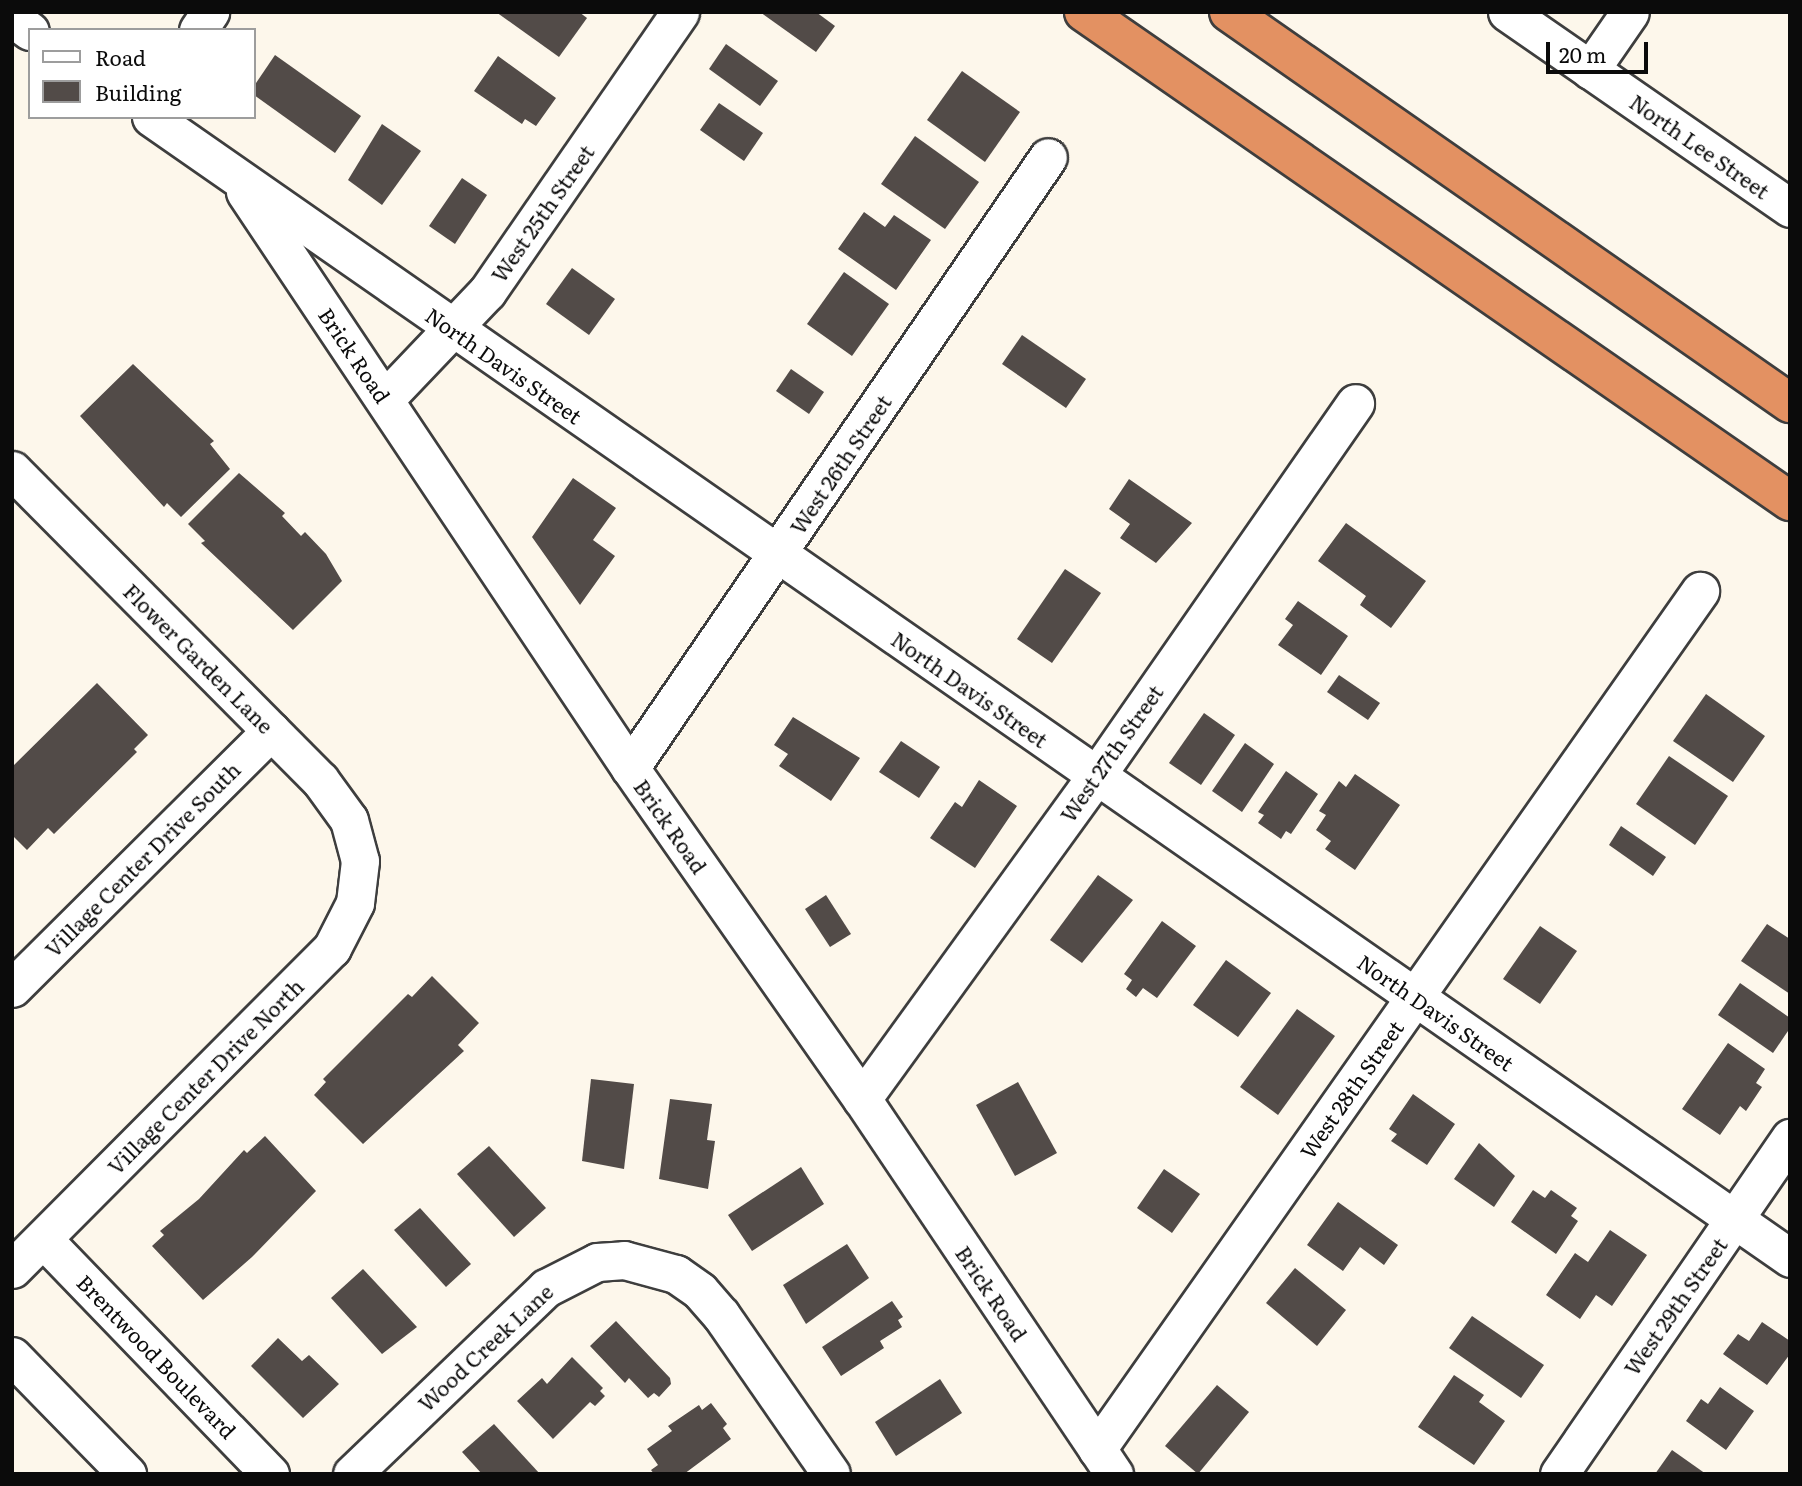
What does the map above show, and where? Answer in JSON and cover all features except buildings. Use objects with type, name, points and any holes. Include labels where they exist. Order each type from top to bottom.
[{"type":"highway","points":[[1084,12],[1790,501]]},
{"type":"highway","points":[[1229,12],[1790,403]]},
{"type":"highway","points":[[1634,392],[1790,531]]},
{"type":"street","points":[[199,28],[210,12]]},
{"type":"street","name":"West 25th Street","points":[[385,399],[487,292],[680,12]]},
{"type":"street","name":"North Lee Street","points":[[1507,12],[1790,208]]},
{"type":"street","points":[[1590,70],[1630,12]]},
{"type":"street","points":[[12,18],[28,30]]},
{"type":"street","name":"North Davis Street","points":[[154,119],[453,330],[1790,1258]]},
{"type":"street","name":"West 26th Street","points":[[630,768],[1048,158]]},
{"type":"street","name":"Brick Road","points":[[233,174],[630,768],[862,1099],[1106,1461]]},
{"type":"street","name":"West 27th Street","points":[[862,1099],[1096,776],[1355,404]]},
{"type":"street","name":"Flower Garden Lane","points":[[12,470],[335,799],[357,841],[360,861]]},
{"type":"street","name":"West 28th Street","points":[[1106,1461],[1416,998],[1700,591]]},
{"type":"street","name":"Village Center Drive South","points":[[12,988],[271,731]]},
{"type":"street","name":"Village Center Drive North","points":[[12,1269],[332,948],[355,903],[360,861]]},
{"type":"street","name":"West 29th Street","points":[[1559,1474],[1790,1138]]},
{"type":"street","name":"Brentwood Boulevard","points":[[43,1239],[271,1474]]},
{"type":"street","name":"Wood Creek Lane","points":[[352,1474],[546,1288],[597,1262],[624,1260],[676,1274],[700,1291],[721,1315],[831,1474]]},
{"type":"street","points":[[12,1356],[127,1474]]}]
